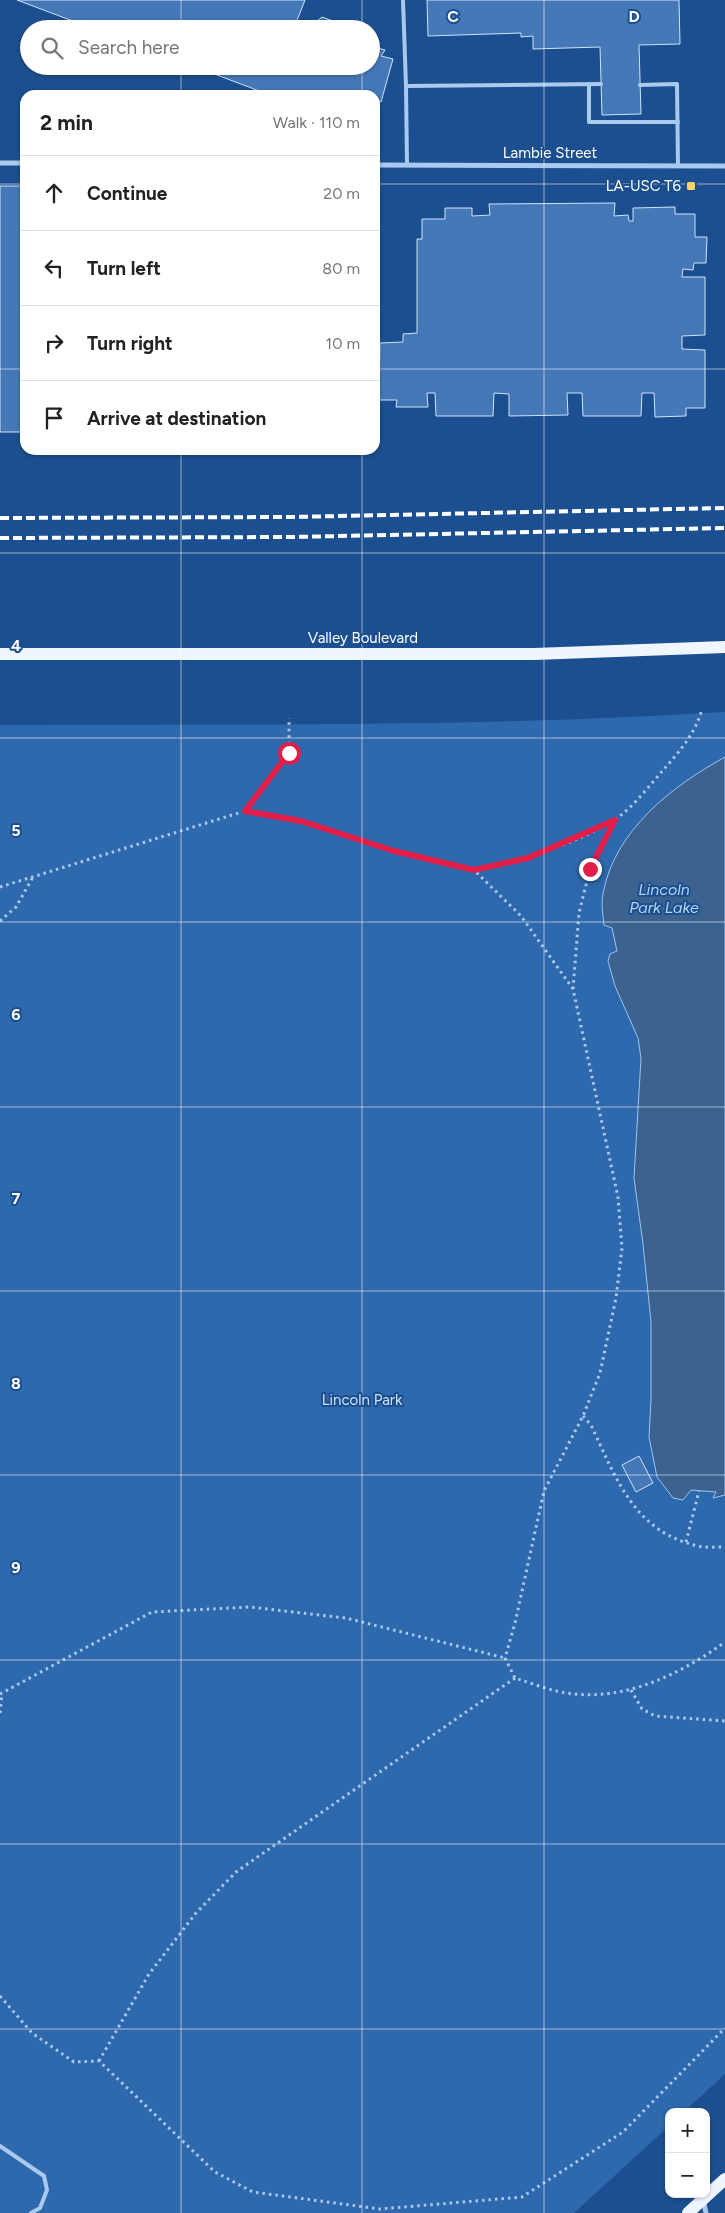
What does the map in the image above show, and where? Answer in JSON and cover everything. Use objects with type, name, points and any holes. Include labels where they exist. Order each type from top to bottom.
[{"type":"main road","name":"Valley Boulevard","points":[[0,654],[534,654],[725,647]]},
{"type":"main road","points":[[688,2213],[725,2179]]},
{"type":"street","points":[[0,163],[20,163]]},
{"type":"street","name":"Lambie Street","points":[[380,165],[725,166]]},
{"type":"street","points":[[703,2199],[706,2213]]},
{"type":"lane","points":[[403,0],[407,165]]},
{"type":"lane","points":[[589,84],[589,122],[678,122]]},
{"type":"lane","points":[[406,86],[601,84]]},
{"type":"lane","points":[[640,85],[677,84],[678,166]]},
{"type":"lane","points":[[0,2146],[44,2176],[47,2190],[40,2208],[31,2213]]},
{"type":"path","points":[[0,888],[245,811],[301,821],[394,851],[474,870],[528,858],[615,820],[641,796],[678,754],[698,722],[702,708]]},
{"type":"path","points":[[245,811],[289,753],[288,718]]},
{"type":"path","points":[[615,820],[590,869],[580,913],[574,989],[618,1197],[622,1248],[616,1298],[600,1373],[583,1416],[544,1491],[515,1623],[505,1658],[515,1678],[566,1693],[599,1694],[631,1690],[673,1674],[698,1661],[725,1642]]},
{"type":"path","points":[[474,870],[521,916],[574,989]]},
{"type":"path","points":[[0,921],[16,907],[33,877]]},
{"type":"path","points":[[583,1416],[591,1425],[621,1488],[642,1518],[672,1538],[700,1547],[725,1547]]},
{"type":"path","points":[[686,1542],[699,1490]]},
{"type":"path","points":[[0,1713],[1,1694],[152,1612],[250,1607],[346,1618],[505,1658]]},
{"type":"path","points":[[99,2061],[149,1974],[196,1913],[236,1872],[515,1678]]},
{"type":"path","points":[[631,1690],[642,1709],[655,1716],[725,1721]]},
{"type":"path","points":[[0,1996],[32,2033],[74,2062],[99,2061],[216,2172],[253,2192],[380,2209],[522,2197],[623,2132],[725,2028]]},
{"type":"green space","name":"Lincoln Park","points":[[725,712],[725,2074],[688,2108],[665,2108],[665,2130],[574,2213],[0,2213],[0,725],[454,722],[635,717]]},
{"type":"water","name":"Lincoln Park Lake","points":[[725,757],[725,1495],[713,1498],[716,1492],[691,1490],[683,1500],[673,1498],[657,1477],[649,1437],[651,1322],[634,1178],[641,1058],[638,1038],[615,986],[608,961],[610,954],[617,951],[612,928],[604,925],[602,902],[609,871],[619,850],[632,831],[666,796]]},
{"type":"building","points":[[17,0],[305,0],[297,20],[70,20]]},
{"type":"building","points":[[427,0],[679,0],[680,44],[639,45],[641,114],[602,115],[600,47],[533,49],[533,36],[521,37],[521,33],[428,36]]},
{"type":"building","points":[[322,17],[330,20],[318,20]]},
{"type":"building","points":[[380,49],[385,50],[381,56],[393,59],[381,102],[380,90],[257,90],[217,75],[380,75]]},
{"type":"building","points":[[0,186],[20,186],[20,432],[0,432]]},
{"type":"building","points":[[615,203],[614,216],[628,215],[629,221],[633,221],[633,208],[675,207],[675,214],[695,214],[695,237],[707,237],[706,263],[694,263],[693,270],[683,269],[682,277],[705,277],[705,335],[682,336],[682,349],[705,350],[705,408],[686,408],[686,416],[655,417],[654,393],[642,393],[641,416],[583,416],[582,393],[567,393],[568,415],[509,416],[509,394],[494,393],[493,416],[436,416],[435,393],[427,393],[428,407],[396,407],[397,400],[380,400],[380,343],[403,342],[403,334],[417,333],[417,239],[422,239],[422,219],[445,219],[445,208],[472,208],[472,216],[490,215],[489,204]]},
{"type":"building","points":[[639,1456],[653,1483],[636,1492],[622,1465]]},
{"type":"railway","points":[[0,518],[292,517],[725,508]]},
{"type":"railway","points":[[0,538],[292,537],[725,528]]},
{"type":"place","name":"LA-USC T6","points":[[691,186]]},
{"type":"route","points":[[289,753],[245,811],[301,821],[394,851],[474,870],[528,858],[615,820],[590,869]]}]
